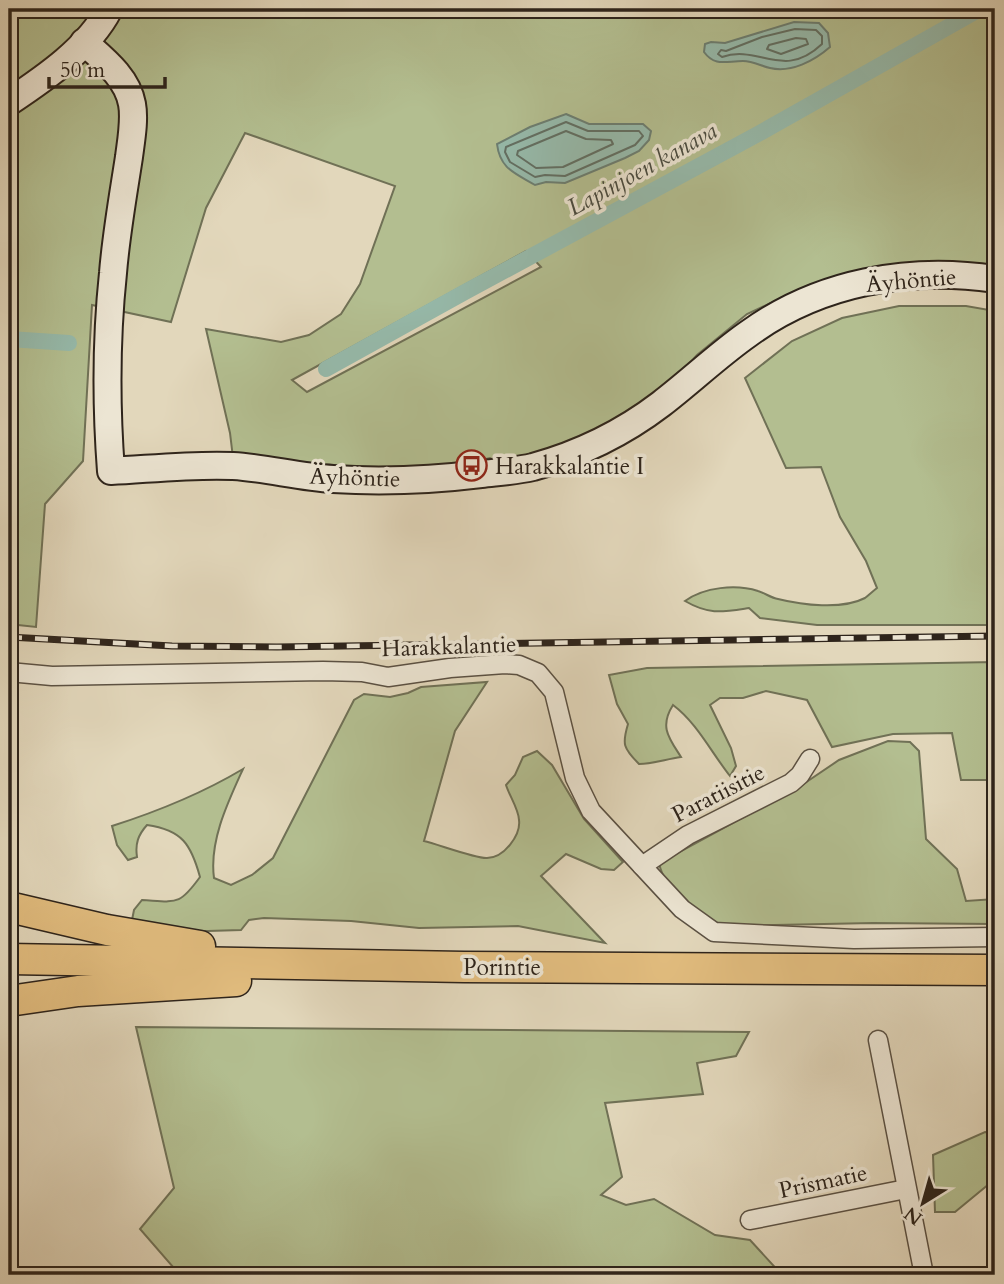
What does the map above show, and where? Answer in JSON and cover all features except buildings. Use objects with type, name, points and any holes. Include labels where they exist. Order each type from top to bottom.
[{"type":"highway","points":[[9,907],[183,944],[385,965]]},
{"type":"highway","name":"Porintie","points":[[9,959],[995,970]]},
{"type":"highway","name":"Porintie","points":[[9,977],[995,986]]},
{"type":"highway","points":[[9,1001],[78,991],[236,981]]},
{"type":"main road","points":[[9,102],[55,69],[103,21],[109,9]]},
{"type":"main road","name":"Äyhöntie","points":[[84,42],[119,77],[128,91],[133,107],[113,272],[107,351],[111,471],[234,466],[332,479],[379,481],[454,477],[533,467],[586,449],[614,435],[660,405],[747,335],[807,301],[859,283],[891,277],[930,274],[995,279]]},
{"type":"street","name":"Harakkalantie","points":[[9,672],[52,676],[323,671],[362,672],[388,677],[450,668],[519,664],[529,667],[546,680],[554,692],[576,778],[591,811],[682,909],[714,932],[854,939],[995,937]]},
{"type":"street","name":"Paratiisitie","points":[[642,866],[688,835],[791,783],[810,759]]},
{"type":"street","points":[[878,1040],[924,1275]]},
{"type":"street","name":"Prismatie","points":[[750,1220],[906,1189]]},
{"type":"shaded area","points":[[9,9],[995,9],[995,270],[838,279],[809,285],[747,314],[643,405],[582,440],[501,466],[490,458],[443,468],[234,466],[230,433],[206,329],[281,342],[309,335],[341,314],[360,284],[395,186],[245,133],[206,208],[171,322],[92,305],[83,461],[45,504],[36,627],[9,624]],"holes":[[[526,251],[541,267],[307,392],[292,380]]]},
{"type":"shaded area","points":[[899,306],[966,306],[995,311],[995,625],[817,625],[760,618],[749,608],[709,610],[685,601],[711,590],[740,588],[788,601],[834,605],[856,602],[877,588],[866,561],[840,517],[821,467],[786,468],[745,378],[792,341],[842,318]]},
{"type":"shaded area","points":[[995,662],[995,780],[961,780],[952,733],[893,734],[832,747],[807,700],[766,691],[743,698],[720,698],[710,705],[731,748],[736,766],[730,776],[697,729],[673,705],[666,726],[681,757],[639,764],[625,746],[628,724],[617,704],[609,675],[647,668]]},
{"type":"shaded area","points":[[487,682],[455,731],[424,841],[482,858],[493,857],[505,850],[514,839],[519,826],[517,812],[506,785],[515,775],[523,757],[537,751],[552,765],[584,819],[623,862],[614,870],[601,869],[566,854],[541,876],[605,943],[518,926],[419,928],[351,921],[264,918],[249,920],[241,930],[141,933],[132,920],[134,910],[142,900],[170,901],[182,898],[200,877],[189,847],[177,835],[147,825],[138,840],[137,857],[128,860],[117,845],[112,826],[179,801],[243,769],[221,822],[214,850],[214,878],[231,885],[252,875],[273,858],[354,700],[364,694],[390,697],[421,687]]},
{"type":"shaded area","points":[[888,741],[910,742],[919,751],[926,839],[957,869],[966,901],[995,899],[995,924],[723,926],[693,908],[668,884],[659,863],[799,787],[839,760]]},
{"type":"shaded area","points":[[136,1027],[749,1032],[736,1056],[697,1063],[703,1094],[605,1103],[622,1177],[601,1195],[626,1205],[654,1199],[715,1235],[750,1240],[782,1275],[180,1275],[140,1229],[174,1188]]},
{"type":"shaded area","points":[[985,1132],[995,1135],[995,1188],[989,1184],[955,1212],[935,1212],[933,1155]]},
{"type":"water","points":[[794,22],[819,23],[828,33],[830,47],[810,61],[786,69],[770,68],[747,61],[712,60],[704,52],[705,44],[711,42],[725,43]]},
{"type":"water","points":[[566,114],[589,124],[643,124],[651,131],[649,140],[639,151],[565,183],[546,182],[535,185],[505,165],[497,144],[530,127]]},
{"type":"waterway","name":"Lapinjoen kanava","points":[[326,369],[758,134],[980,9]]},
{"type":"waterway","name":"Lapinjoen kanava","points":[[9,339],[69,343]]},
{"type":"railway","points":[[9,637],[172,646],[277,647],[995,636]]},
{"type":"place","name":"Harakkalantie I","points":[[472,466]]}]
